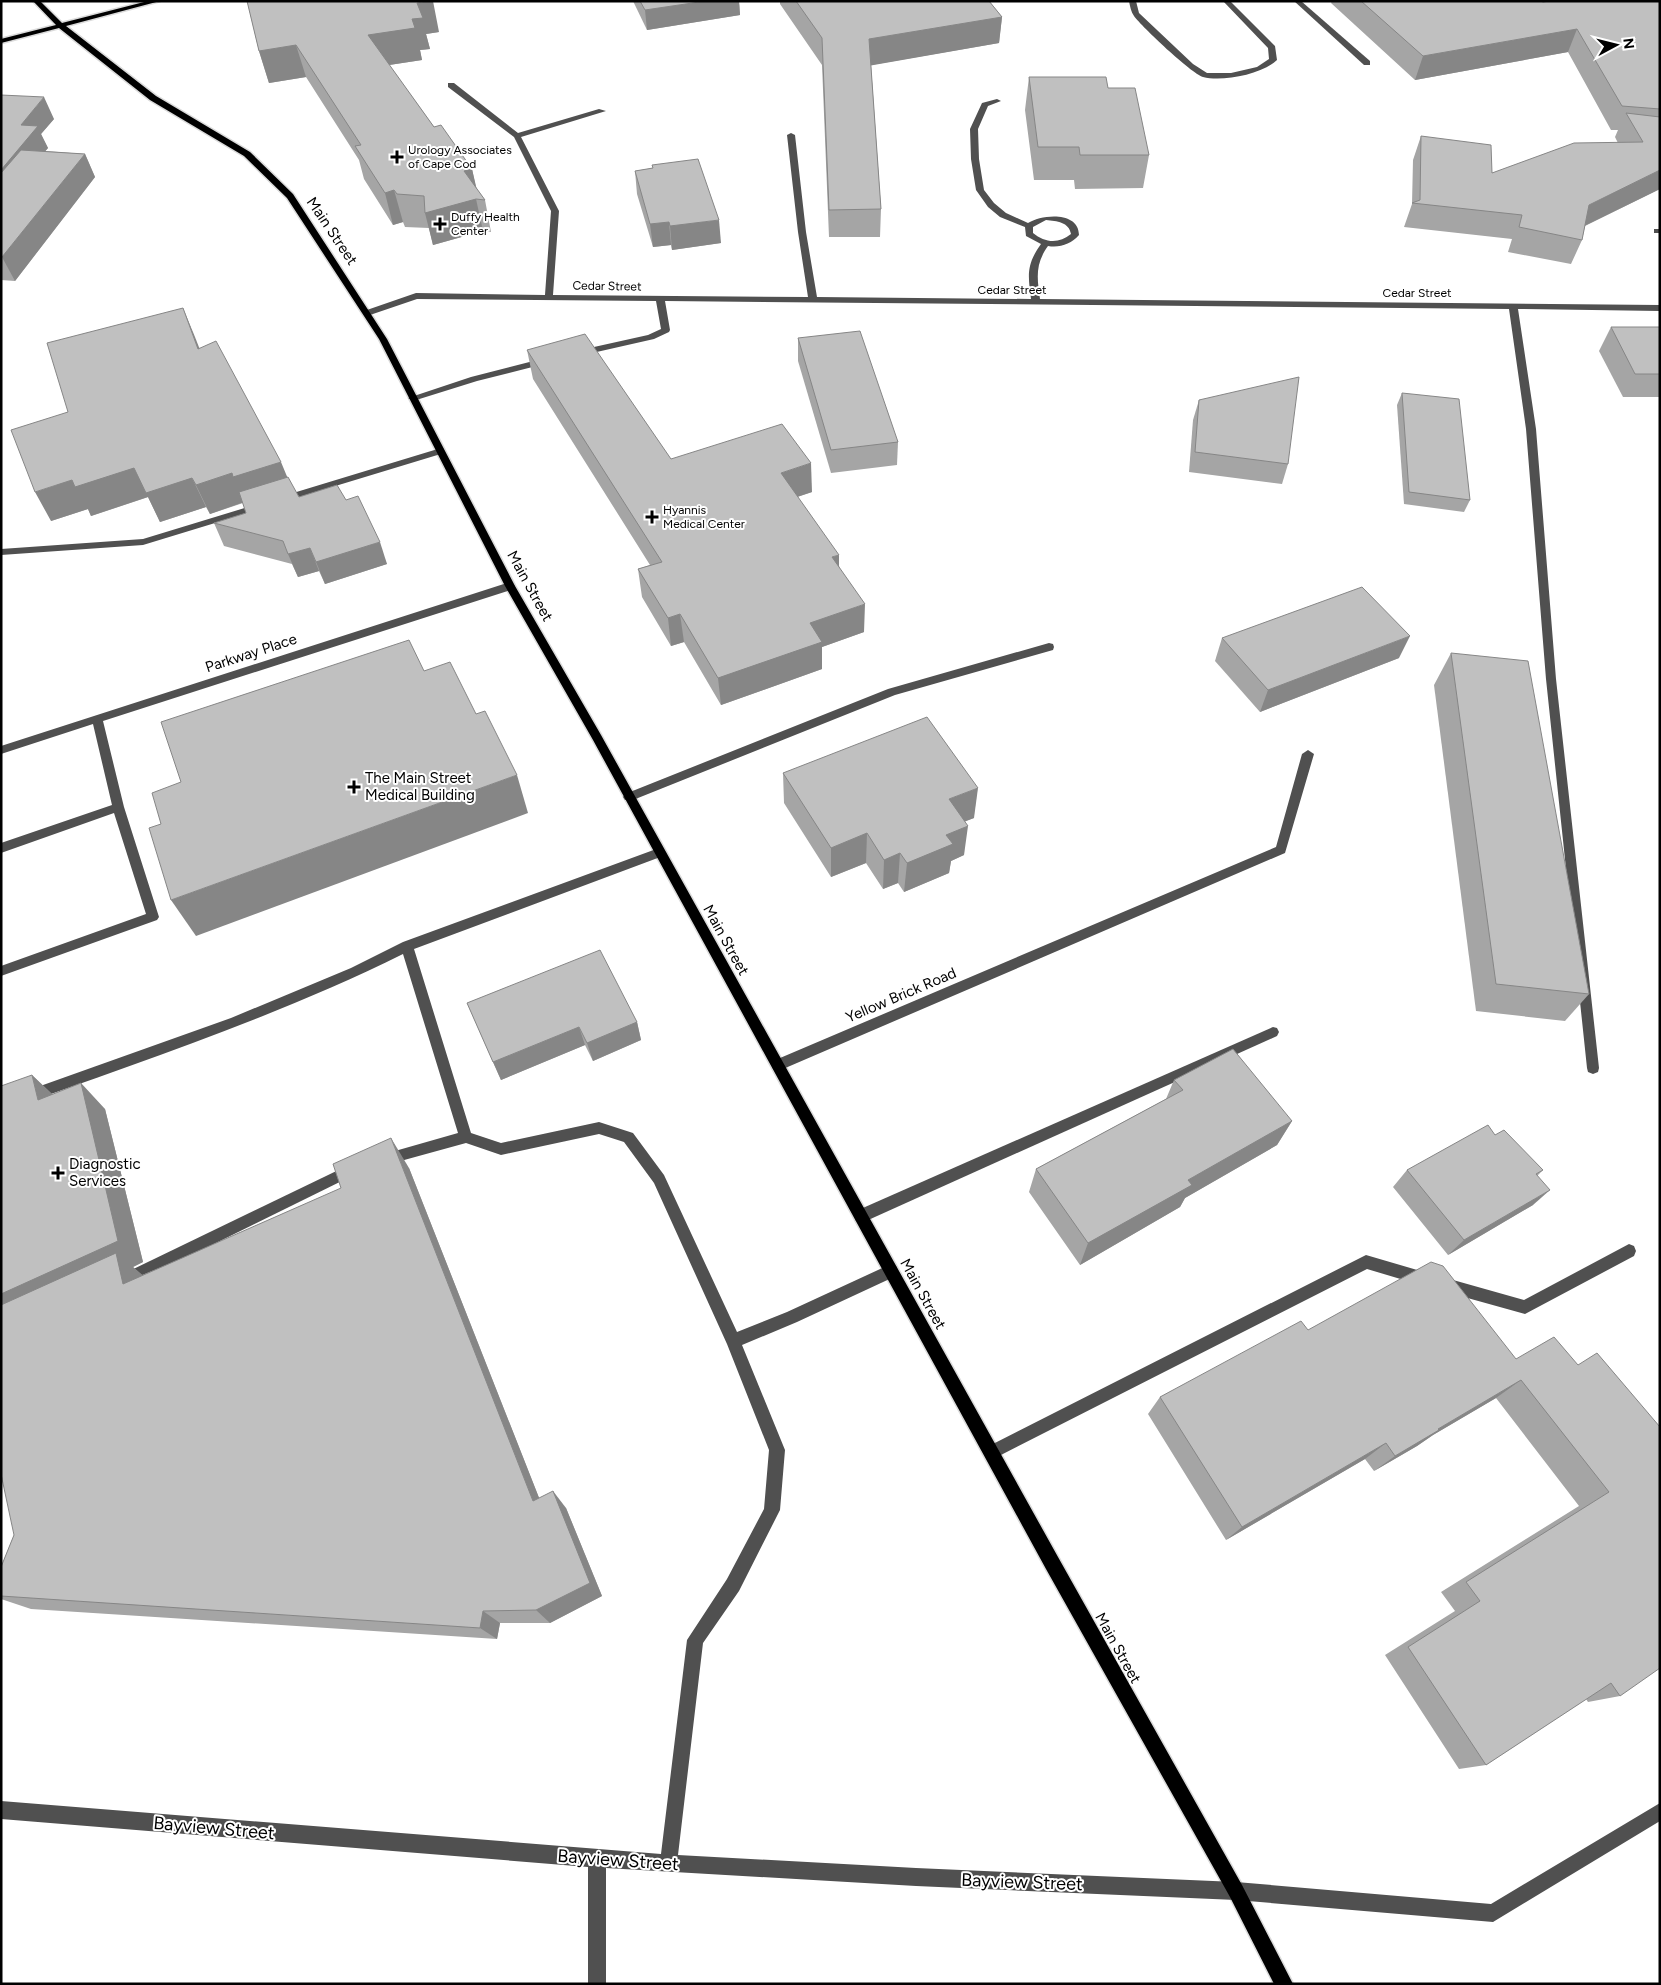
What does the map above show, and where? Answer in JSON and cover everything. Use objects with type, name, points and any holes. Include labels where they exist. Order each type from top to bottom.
[{"type":"main road","name":"Main Street","points":[[36,1],[61,26],[153,98],[247,154],[290,196],[384,339],[510,586],[1236,1891],[1284,1984]]},
{"type":"main road","points":[[1,41],[157,1]]},
{"type":"street","points":[[1132,1],[1136,14],[1190,66],[1205,75],[1231,75],[1259,69],[1272,60],[1272,48],[1226,1]]},
{"type":"street","points":[[1297,1],[1367,63]]},
{"type":"street","points":[[451,85],[517,136],[555,210],[549,297]]},
{"type":"street","points":[[997,101],[986,105],[974,129],[975,159],[980,190],[991,205],[1003,215],[1028,226]]},
{"type":"street","points":[[517,136],[602,111]]},
{"type":"street","points":[[792,135],[802,232],[813,300]]},
{"type":"street","points":[[1054,218],[1068,222],[1075,231],[1075,235],[1066,242],[1045,244],[1032,238],[1027,230],[1028,226],[1038,220],[1054,218]]},
{"type":"street","points":[[1036,303],[1032,270],[1034,259],[1045,244]]},
{"type":"street","name":"Cedar Street","points":[[367,313],[416,296],[1660,308]]},
{"type":"street","points":[[413,398],[474,379],[651,336],[666,330],[660,299]]},
{"type":"street","points":[[1513,306],[1531,429],[1551,679],[1593,1068]]},
{"type":"street","points":[[1,552],[143,542],[440,451]]},
{"type":"street","name":"Parkway Place","points":[[1,750],[510,586]]},
{"type":"street","points":[[629,797],[892,692],[1049,647]]},
{"type":"street","points":[[1,971],[153,917],[118,807],[97,718]]},
{"type":"street","name":"Yellow Brick Road","points":[[778,1065],[1281,850],[1308,754]]},
{"type":"street","points":[[1,848],[118,807]]},
{"type":"street","points":[[1,1106],[234,1022],[355,972],[407,946],[659,853]]},
{"type":"street","points":[[407,946],[466,1137]]},
{"type":"street","points":[[861,1216],[1273,1032]]},
{"type":"street","points":[[109,1288],[354,1168],[466,1137],[501,1149],[599,1128],[628,1137],[659,1178],[733,1341],[777,1450],[772,1510],[732,1586],[695,1640],[668,1864]]},
{"type":"street","points":[[992,1452],[1366,1262],[1525,1307],[1629,1250]]},
{"type":"street","points":[[733,1341],[792,1317],[892,1271]]},
{"type":"street","name":"Bayview Street","points":[[1,1810],[668,1864],[1236,1891],[1493,1913],[1660,1811]]},
{"type":"street","points":[[597,1859],[597,1984]]},
{"type":"building","points":[[247,1],[429,1],[417,3],[423,18],[412,19],[415,28],[368,35],[434,127],[441,125],[472,169],[464,171],[485,200],[476,199],[425,213],[424,196],[397,194],[394,190],[385,193],[355,146],[361,145],[296,45],[259,51]]},
{"type":"building","points":[[640,1],[706,1],[645,10]]},
{"type":"building","points":[[796,1],[989,1],[1002,17],[869,39],[881,209],[829,210],[822,38]]},
{"type":"building","points":[[1361,1],[1660,1],[1660,109],[1622,106],[1577,29],[1423,56]]},
{"type":"building","points":[[1029,77],[1106,77],[1108,88],[1135,88],[1149,155],[1080,155],[1079,147],[1038,147]]},
{"type":"building","points":[[1,95],[44,97],[21,125],[38,126],[1,170]]},
{"type":"building","points":[[1626,113],[1660,117],[1660,170],[1589,205],[1582,240],[1519,227],[1522,215],[1412,203],[1420,200],[1421,136],[1491,145],[1492,173],[1574,143],[1643,142]]},
{"type":"building","points":[[21,150],[85,154],[1,257],[1,173]]},
{"type":"building","points":[[698,159],[719,220],[670,226],[669,222],[650,224],[635,171],[653,168],[652,165]]},
{"type":"building","points":[[183,308],[198,349],[216,341],[281,462],[233,477],[232,473],[196,485],[192,478],[146,493],[134,468],[75,487],[72,480],[35,492],[11,430],[68,412],[47,343]]},
{"type":"building","points":[[1611,327],[1660,327],[1660,374],[1635,374]]},
{"type":"building","points":[[860,331],[898,442],[831,450],[798,338]]},
{"type":"building","points":[[585,334],[671,459],[782,424],[811,463],[781,473],[839,555],[832,557],[865,604],[810,623],[822,642],[718,678],[680,614],[668,618],[638,569],[662,562],[527,350]]},
{"type":"building","points":[[1299,377],[1288,464],[1195,452],[1199,400]]},
{"type":"building","points":[[1402,393],[1459,399],[1470,500],[1409,492]]},
{"type":"building","points":[[288,477],[299,497],[337,485],[346,500],[358,496],[380,542],[316,562],[310,548],[288,554],[283,541],[214,523],[246,513],[239,492]]},
{"type":"building","points":[[1362,587],[1410,636],[1268,690],[1222,638]]},
{"type":"building","name":"The Main Street Medical Building","points":[[409,640],[424,671],[450,662],[476,714],[485,711],[517,775],[171,900],[149,828],[161,824],[152,793],[181,782],[161,722]]},
{"type":"building","points":[[1451,653],[1528,661],[1589,994],[1496,984]]},
{"type":"building","points":[[927,717],[978,788],[949,799],[968,826],[946,835],[953,844],[907,863],[900,853],[884,860],[867,833],[831,848],[783,773]]},
{"type":"building","points":[[600,950],[637,1022],[587,1043],[579,1027],[493,1062],[467,1003]]},
{"type":"building","points":[[1233,1049],[1292,1121],[1188,1180],[1192,1185],[1088,1243],[1036,1169],[1183,1090],[1174,1080]]},
{"type":"building","points":[[32,1075],[38,1100],[81,1083],[118,1241],[1,1294],[1,1086]]},
{"type":"building","points":[[1488,1125],[1495,1135],[1504,1130],[1543,1170],[1536,1174],[1550,1190],[1464,1240],[1407,1170]]},
{"type":"building","points":[[391,1138],[533,1501],[553,1491],[590,1583],[536,1610],[483,1611],[480,1628],[1,1596],[1,1567],[14,1535],[1,1474],[1,1305],[116,1253],[123,1284],[341,1188],[333,1164]]},
{"type":"building","points":[[1431,1262],[1443,1266],[1516,1359],[1554,1337],[1578,1365],[1597,1353],[1660,1427],[1660,1668],[1620,1696],[1611,1683],[1486,1765],[1408,1647],[1480,1601],[1466,1582],[1609,1492],[1521,1380],[1395,1456],[1386,1443],[1242,1527],[1160,1397],[1301,1321],[1308,1330]]},
{"type":"place","name":"Urology Associates of Cape Cod","points":[[397,157]]},
{"type":"place","name":"Duffy Health Center","points":[[440,224]]},
{"type":"place","name":"Hyannis Medical Center","points":[[652,517]]},
{"type":"place","name":"The Main Street Medical Building","points":[[354,787]]},
{"type":"place","name":"Diagnostic Services","points":[[58,1173]]}]
